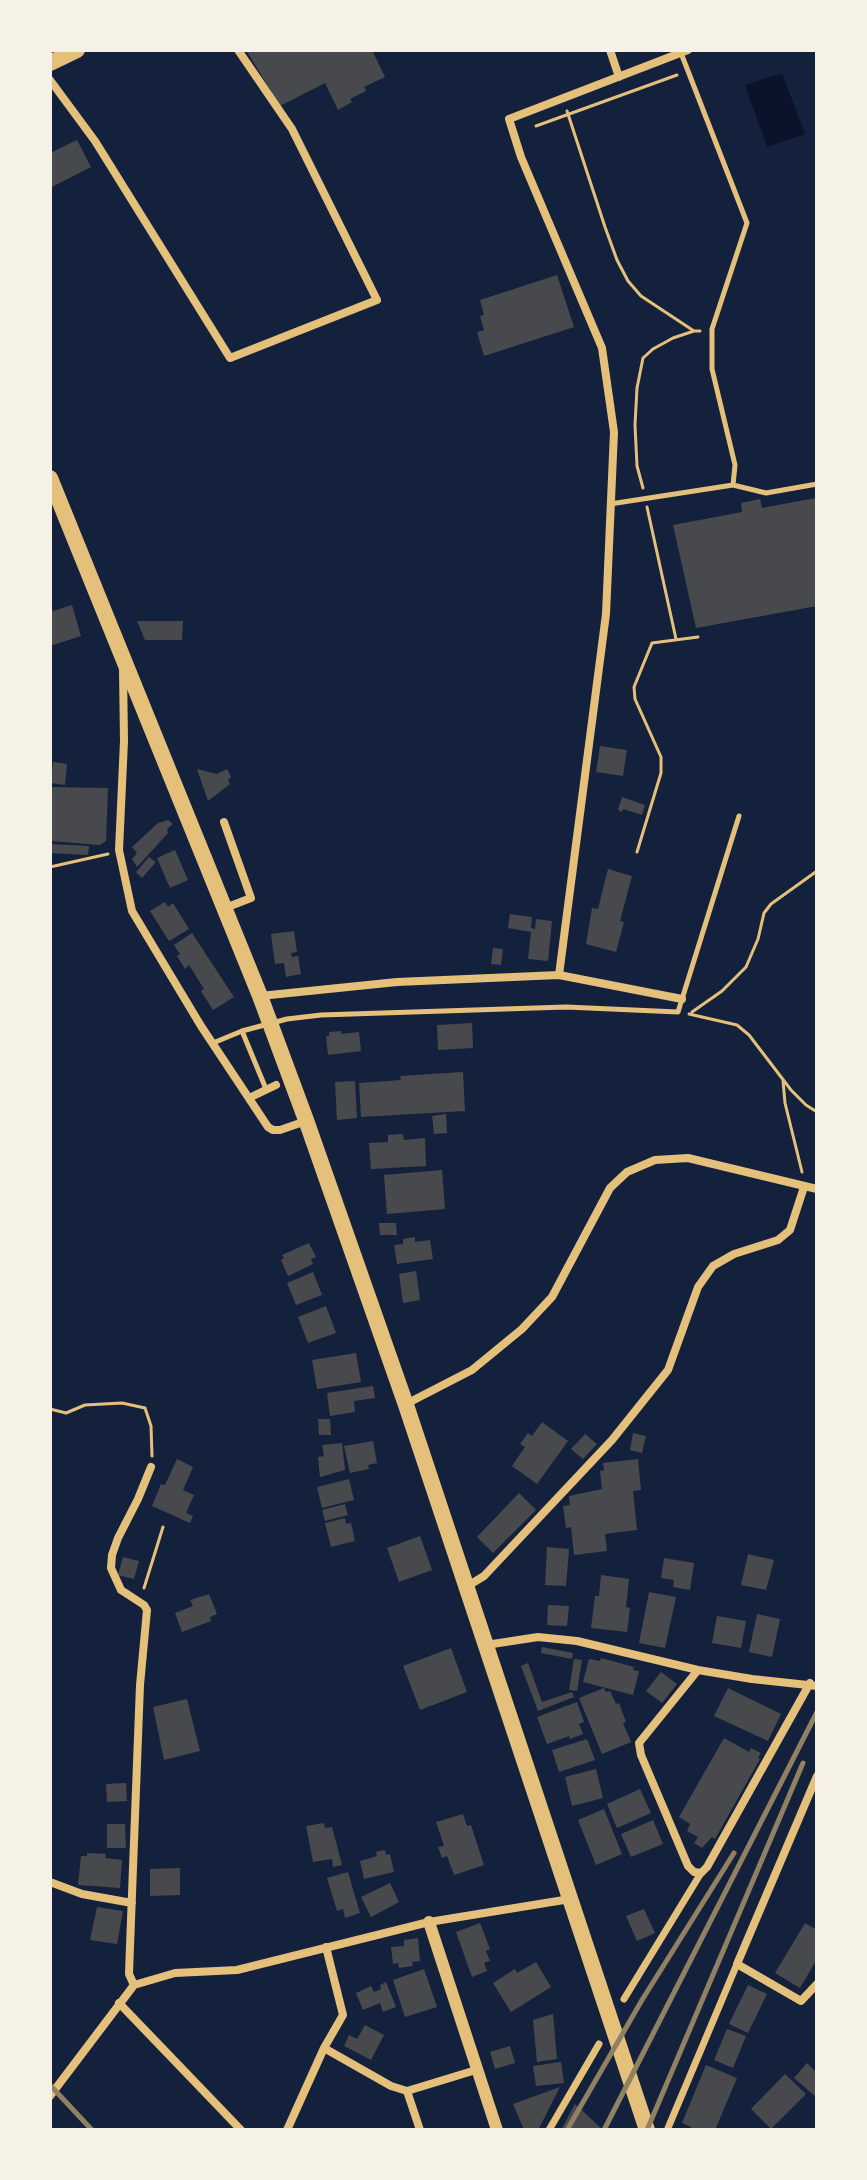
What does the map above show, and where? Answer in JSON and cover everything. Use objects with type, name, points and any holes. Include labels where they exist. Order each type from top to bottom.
[{"type":"main road","points":[[50,63],[77,50]]},
{"type":"main road","points":[[50,478],[225,908],[306,1120],[406,1405],[647,2130]]},
{"type":"street","points":[[50,80],[95,141],[230,358],[377,300],[292,129],[238,50]]},
{"type":"street","points":[[610,50],[619,77]]},
{"type":"street","points":[[559,975],[606,614],[614,432],[602,348],[521,157],[509,119],[685,51]]},
{"type":"street","points":[[120,649],[124,741],[119,850],[132,911],[268,1127],[273,1130],[306,1120]]},
{"type":"street","points":[[224,822],[251,898],[225,908]]},
{"type":"street","points":[[260,996],[397,982],[559,975],[682,999]]},
{"type":"street","points":[[249,1098],[276,1085]]},
{"type":"street","points":[[406,1405],[472,1370],[522,1329],[552,1297],[610,1188],[627,1172],[655,1160],[688,1158],[817,1189]]},
{"type":"street","points":[[466,1587],[484,1576],[601,1451],[668,1370],[698,1287],[713,1266],[734,1254],[778,1240],[790,1230],[804,1187]]},
{"type":"street","points":[[134,1985],[129,1974],[140,1685],[147,1610],[121,1590],[111,1568],[118,1538],[151,1467]]},
{"type":"street","points":[[485,1645],[538,1637],[577,1641],[698,1670],[752,1679],[814,1684],[707,1867],[624,1999]]},
{"type":"street","points":[[698,1670],[639,1743],[641,1755],[688,1866],[694,1872],[701,1873]]},
{"type":"street","points":[[668,2128],[817,1776]]},
{"type":"street","points":[[50,1882],[82,1894],[132,1903]]},
{"type":"street","points":[[50,2096],[134,1985],[175,1973],[237,1970],[429,1922],[570,1899]]},
{"type":"street","points":[[429,1922],[497,2130]]},
{"type":"street","points":[[287,2130],[324,2048],[343,2015],[326,1947]]},
{"type":"street","points":[[737,1964],[801,2001],[817,1984]]},
{"type":"street","points":[[119,2003],[241,2130]]},
{"type":"street","points":[[549,2130],[599,2044]]},
{"type":"street","points":[[324,2048],[391,2086],[407,2091],[476,2070]]},
{"type":"street","points":[[407,2091],[420,2130]]},
{"type":"lane","points":[[685,51],[688,71],[747,223],[712,333],[712,369],[735,465],[733,485]]},
{"type":"lane","points":[[610,504],[733,485],[766,493],[817,484]]},
{"type":"lane","points":[[213,1043],[242,1031],[287,1019],[321,1015],[566,1007],[678,1012],[739,816]]},
{"type":"lane","points":[[242,1031],[266,1090]]},
{"type":"path","points":[[536,126],[688,71]]},
{"type":"path","points":[[563,98],[605,227],[628,281],[641,296],[694,331],[712,333]]},
{"type":"path","points":[[676,639],[637,466],[637,388],[643,358],[653,349],[694,331]]},
{"type":"path","points":[[637,852],[661,773],[661,757],[635,699],[634,687],[652,643],[698,637]]},
{"type":"path","points":[[50,867],[101,857],[119,850]]},
{"type":"path","points":[[688,1014],[722,991],[746,967],[758,939],[764,913],[771,904],[817,871]]},
{"type":"path","points":[[678,1012],[737,1025],[749,1035],[798,1097],[817,1112]]},
{"type":"path","points":[[783,1078],[785,1103],[804,1187]]},
{"type":"path","points":[[50,1409],[66,1413],[85,1405],[122,1403],[145,1408],[151,1426],[151,1467]]},
{"type":"path","points":[[142,1596],[163,1527]]},
{"type":"water","points":[[782,73],[805,134],[767,147],[745,85]]},
{"type":"building","points":[[246,50],[372,50],[385,77],[364,87],[366,91],[338,110],[325,83],[280,106]]},
{"type":"building","points":[[77,140],[91,167],[50,188],[50,153]]},
{"type":"building","points":[[557,275],[574,327],[484,356],[477,332],[484,330],[480,300]]},
{"type":"building","points":[[816,498],[817,606],[696,628],[673,525],[742,512],[741,503],[760,499],[762,508]]},
{"type":"building","points":[[50,604],[53,611],[72,605],[81,636],[50,646]]},
{"type":"building","points":[[137,621],[183,621],[182,640],[145,640]]},
{"type":"building","points":[[600,746],[627,750],[623,776],[596,772]]},
{"type":"building","points":[[53,762],[67,764],[65,785],[51,783]]},
{"type":"building","points":[[197,769],[217,774],[227,769],[230,784],[208,801]]},
{"type":"building","points":[[52,787],[108,788],[106,841],[100,845],[50,841]]},
{"type":"building","points":[[622,797],[645,805],[642,815],[618,810]]},
{"type":"building","points":[[168,820],[173,824],[167,829],[168,833],[137,867],[132,859],[137,853],[132,847],[158,823]]},
{"type":"building","points":[[51,844],[89,846],[88,855],[50,853]]},
{"type":"building","points":[[175,850],[188,880],[170,888],[157,858]]},
{"type":"building","points":[[149,857],[156,862],[142,878],[136,872]]},
{"type":"building","points":[[608,869],[632,876],[620,921],[624,922],[616,952],[586,944],[592,908],[598,909]]},
{"type":"building","points":[[165,902],[168,907],[173,903],[189,929],[169,941],[150,911]]},
{"type":"building","points":[[510,914],[532,917],[531,928],[535,929],[536,919],[552,921],[548,961],[528,959],[531,932],[508,928]]},
{"type":"building","points":[[294,931],[297,952],[291,953],[292,957],[298,956],[301,974],[286,977],[284,963],[275,964],[271,934]]},
{"type":"building","points":[[192,933],[234,997],[213,1010],[189,965],[185,969],[177,956],[180,954],[174,945]]},
{"type":"building","points":[[493,948],[503,949],[501,965],[491,964]]},
{"type":"building","points":[[472,1023],[473,1048],[438,1050],[437,1025]]},
{"type":"building","points":[[341,1031],[341,1034],[359,1032],[361,1051],[328,1055],[326,1036],[329,1032]]},
{"type":"building","points":[[463,1072],[465,1111],[361,1117],[359,1083],[401,1080],[400,1076]]},
{"type":"building","points":[[355,1081],[357,1118],[337,1120],[335,1082]]},
{"type":"building","points":[[446,1114],[447,1133],[434,1134],[432,1116]]},
{"type":"building","points":[[403,1134],[404,1140],[425,1138],[426,1166],[371,1169],[369,1143],[388,1142],[388,1135]]},
{"type":"building","points":[[442,1170],[445,1209],[387,1214],[384,1175]]},
{"type":"building","points":[[379,1223],[396,1223],[397,1235],[380,1235]]},
{"type":"building","points":[[415,1237],[415,1242],[430,1240],[433,1259],[397,1264],[394,1245],[403,1244],[403,1239]]},
{"type":"building","points":[[309,1243],[316,1257],[311,1259],[313,1264],[288,1276],[282,1255]]},
{"type":"building","points":[[416,1271],[420,1300],[403,1303],[399,1274]]},
{"type":"building","points":[[313,1272],[322,1295],[296,1305],[287,1283]]},
{"type":"building","points":[[326,1306],[336,1333],[308,1343],[298,1317]]},
{"type":"building","points":[[356,1353],[361,1382],[317,1389],[312,1360]]},
{"type":"building","points":[[373,1386],[375,1398],[354,1401],[355,1412],[330,1416],[327,1393]]},
{"type":"building","points":[[318,1419],[330,1419],[331,1435],[319,1435]]},
{"type":"building","points":[[542,1422],[568,1441],[537,1484],[512,1466],[525,1447],[520,1444],[528,1433],[532,1436]]},
{"type":"building","points":[[633,1433],[646,1436],[642,1453],[630,1450]]},
{"type":"building","points":[[585,1434],[597,1444],[583,1459],[571,1449]]},
{"type":"building","points":[[373,1441],[377,1463],[368,1465],[369,1469],[350,1473],[344,1446]]},
{"type":"building","points":[[342,1443],[345,1470],[320,1477],[318,1457],[324,1456],[322,1445]]},
{"type":"building","points":[[177,1459],[193,1467],[183,1490],[194,1495],[186,1513],[193,1516],[190,1523],[152,1506]]},
{"type":"building","points":[[638,1459],[641,1490],[633,1491],[637,1530],[605,1534],[607,1551],[574,1555],[571,1527],[566,1528],[563,1506],[570,1505],[569,1496],[602,1489],[600,1471],[604,1470],[603,1463]]},
{"type":"building","points":[[349,1479],[354,1500],[322,1508],[317,1487]]},
{"type":"building","points":[[519,1493],[536,1510],[493,1553],[477,1537]]},
{"type":"building","points":[[345,1504],[348,1515],[325,1521],[322,1510]]},
{"type":"building","points":[[345,1518],[346,1524],[351,1523],[355,1541],[331,1547],[325,1523]]},
{"type":"building","points":[[420,1536],[432,1570],[399,1582],[387,1548]]},
{"type":"building","points":[[547,1547],[569,1549],[566,1586],[545,1585]]},
{"type":"building","points":[[748,1554],[774,1560],[766,1590],[741,1585]]},
{"type":"building","points":[[123,1557],[139,1561],[134,1579],[118,1575]]},
{"type":"building","points":[[664,1558],[694,1563],[690,1590],[673,1587],[674,1580],[661,1578]]},
{"type":"building","points":[[601,1575],[629,1579],[627,1632],[591,1628]]},
{"type":"building","points":[[649,1592],[676,1597],[665,1648],[639,1643]]},
{"type":"building","points":[[209,1594],[217,1614],[210,1617],[211,1621],[182,1632],[175,1613],[193,1606],[190,1600]]},
{"type":"building","points":[[548,1605],[569,1606],[567,1626],[547,1625]]},
{"type":"building","points":[[757,1614],[780,1619],[772,1657],[749,1652]]},
{"type":"building","points":[[717,1616],[746,1621],[741,1648],[712,1643]]},
{"type":"building","points":[[542,1647],[573,1653],[572,1659],[541,1653]]},
{"type":"building","points":[[451,1648],[467,1692],[420,1710],[403,1666]]},
{"type":"building","points":[[601,1658],[639,1671],[633,1695],[583,1682],[589,1659],[600,1661]]},
{"type":"building","points":[[574,1659],[582,1660],[577,1691],[569,1690]]},
{"type":"building","points":[[528,1663],[542,1702],[572,1692],[574,1697],[538,1711],[521,1666]]},
{"type":"building","points":[[661,1672],[677,1684],[662,1703],[646,1691]]},
{"type":"building","points":[[604,1688],[606,1692],[610,1691],[616,1704],[619,1703],[631,1742],[602,1754],[579,1698]]},
{"type":"building","points":[[728,1688],[781,1714],[768,1741],[714,1716]]},
{"type":"building","points":[[187,1699],[200,1751],[164,1760],[153,1707]]},
{"type":"building","points":[[577,1702],[584,1722],[579,1724],[583,1734],[547,1744],[537,1717]]},
{"type":"building","points":[[724,1738],[749,1752],[751,1748],[761,1753],[760,1759],[715,1839],[712,1837],[702,1848],[694,1843],[698,1837],[687,1831],[690,1824],[679,1817]]},
{"type":"building","points":[[587,1739],[595,1760],[559,1772],[552,1750]]},
{"type":"building","points":[[596,1769],[603,1798],[572,1806],[565,1777]]},
{"type":"building","points":[[126,1783],[127,1801],[107,1802],[106,1784]]},
{"type":"building","points":[[640,1789],[651,1813],[617,1828],[607,1804]]},
{"type":"building","points":[[604,1809],[622,1854],[596,1865],[578,1820]]},
{"type":"building","points":[[463,1814],[467,1826],[471,1825],[484,1865],[454,1875],[447,1856],[442,1858],[438,1847],[444,1846],[436,1822]]},
{"type":"building","points":[[653,1820],[663,1844],[631,1857],[621,1834]]},
{"type":"building","points":[[324,1823],[325,1828],[332,1827],[342,1865],[333,1867],[332,1859],[313,1862],[306,1826]]},
{"type":"building","points":[[107,1824],[125,1824],[126,1848],[107,1848]]},
{"type":"building","points":[[385,1850],[386,1855],[390,1854],[394,1872],[364,1879],[360,1861]]},
{"type":"building","points":[[87,1853],[106,1854],[105,1858],[122,1860],[120,1888],[78,1885],[81,1856],[87,1856]]},
{"type":"building","points":[[180,1868],[180,1895],[150,1896],[150,1869]]},
{"type":"building","points":[[348,1872],[360,1913],[345,1918],[343,1909],[337,1911],[327,1878]]},
{"type":"building","points":[[390,1883],[399,1902],[371,1917],[361,1897]]},
{"type":"building","points":[[97,1907],[123,1911],[117,1944],[90,1940]]},
{"type":"building","points":[[644,1909],[655,1933],[637,1941],[626,1916]]},
{"type":"building","points":[[480,1923],[490,1949],[486,1951],[490,1961],[484,1963],[487,1971],[472,1977],[456,1932]]},
{"type":"building","points":[[805,1923],[817,1930],[817,1959],[800,1988],[775,1973]]},
{"type":"building","points":[[418,1938],[420,1961],[412,1962],[413,1966],[399,1968],[398,1963],[393,1964],[391,1947],[404,1946],[404,1940]]},
{"type":"building","points":[[536,1962],[551,1987],[511,2012],[493,1983],[515,1969],[517,1973]]},
{"type":"building","points":[[424,1969],[437,2007],[405,2017],[393,1980]]},
{"type":"building","points":[[386,1982],[396,2007],[383,2012],[380,2003],[363,2010],[356,1993],[371,1986],[374,1992]]},
{"type":"building","points":[[748,1985],[767,1994],[748,2033],[729,2024]]},
{"type":"building","points":[[553,2014],[557,2059],[537,2062],[533,2020]]},
{"type":"building","points":[[365,2025],[384,2035],[371,2060],[344,2046],[349,2035],[357,2039]]},
{"type":"building","points":[[727,2029],[746,2036],[733,2068],[714,2060]]},
{"type":"building","points":[[510,2046],[515,2063],[495,2069],[490,2052]]},
{"type":"building","points":[[561,2062],[564,2083],[536,2086],[533,2066]]},
{"type":"building","points":[[807,2063],[815,2071],[817,2069],[817,2098],[794,2078]]},
{"type":"building","points":[[706,2065],[737,2078],[715,2130],[690,2130],[691,2127],[682,2123]]},
{"type":"building","points":[[785,2074],[806,2094],[771,2129],[751,2109]]},
{"type":"building","points":[[560,2087],[538,2130],[524,2130],[513,2104]]},
{"type":"building","points":[[575,2104],[603,2130],[561,2130]]},
{"type":"railway","points":[[604,2130],[817,1712]]},
{"type":"railway","points":[[647,2130],[803,1763]]},
{"type":"railway","points":[[567,2130],[642,2000],[734,1853]]},
{"type":"railway","points":[[50,2085],[92,2130]]}]
